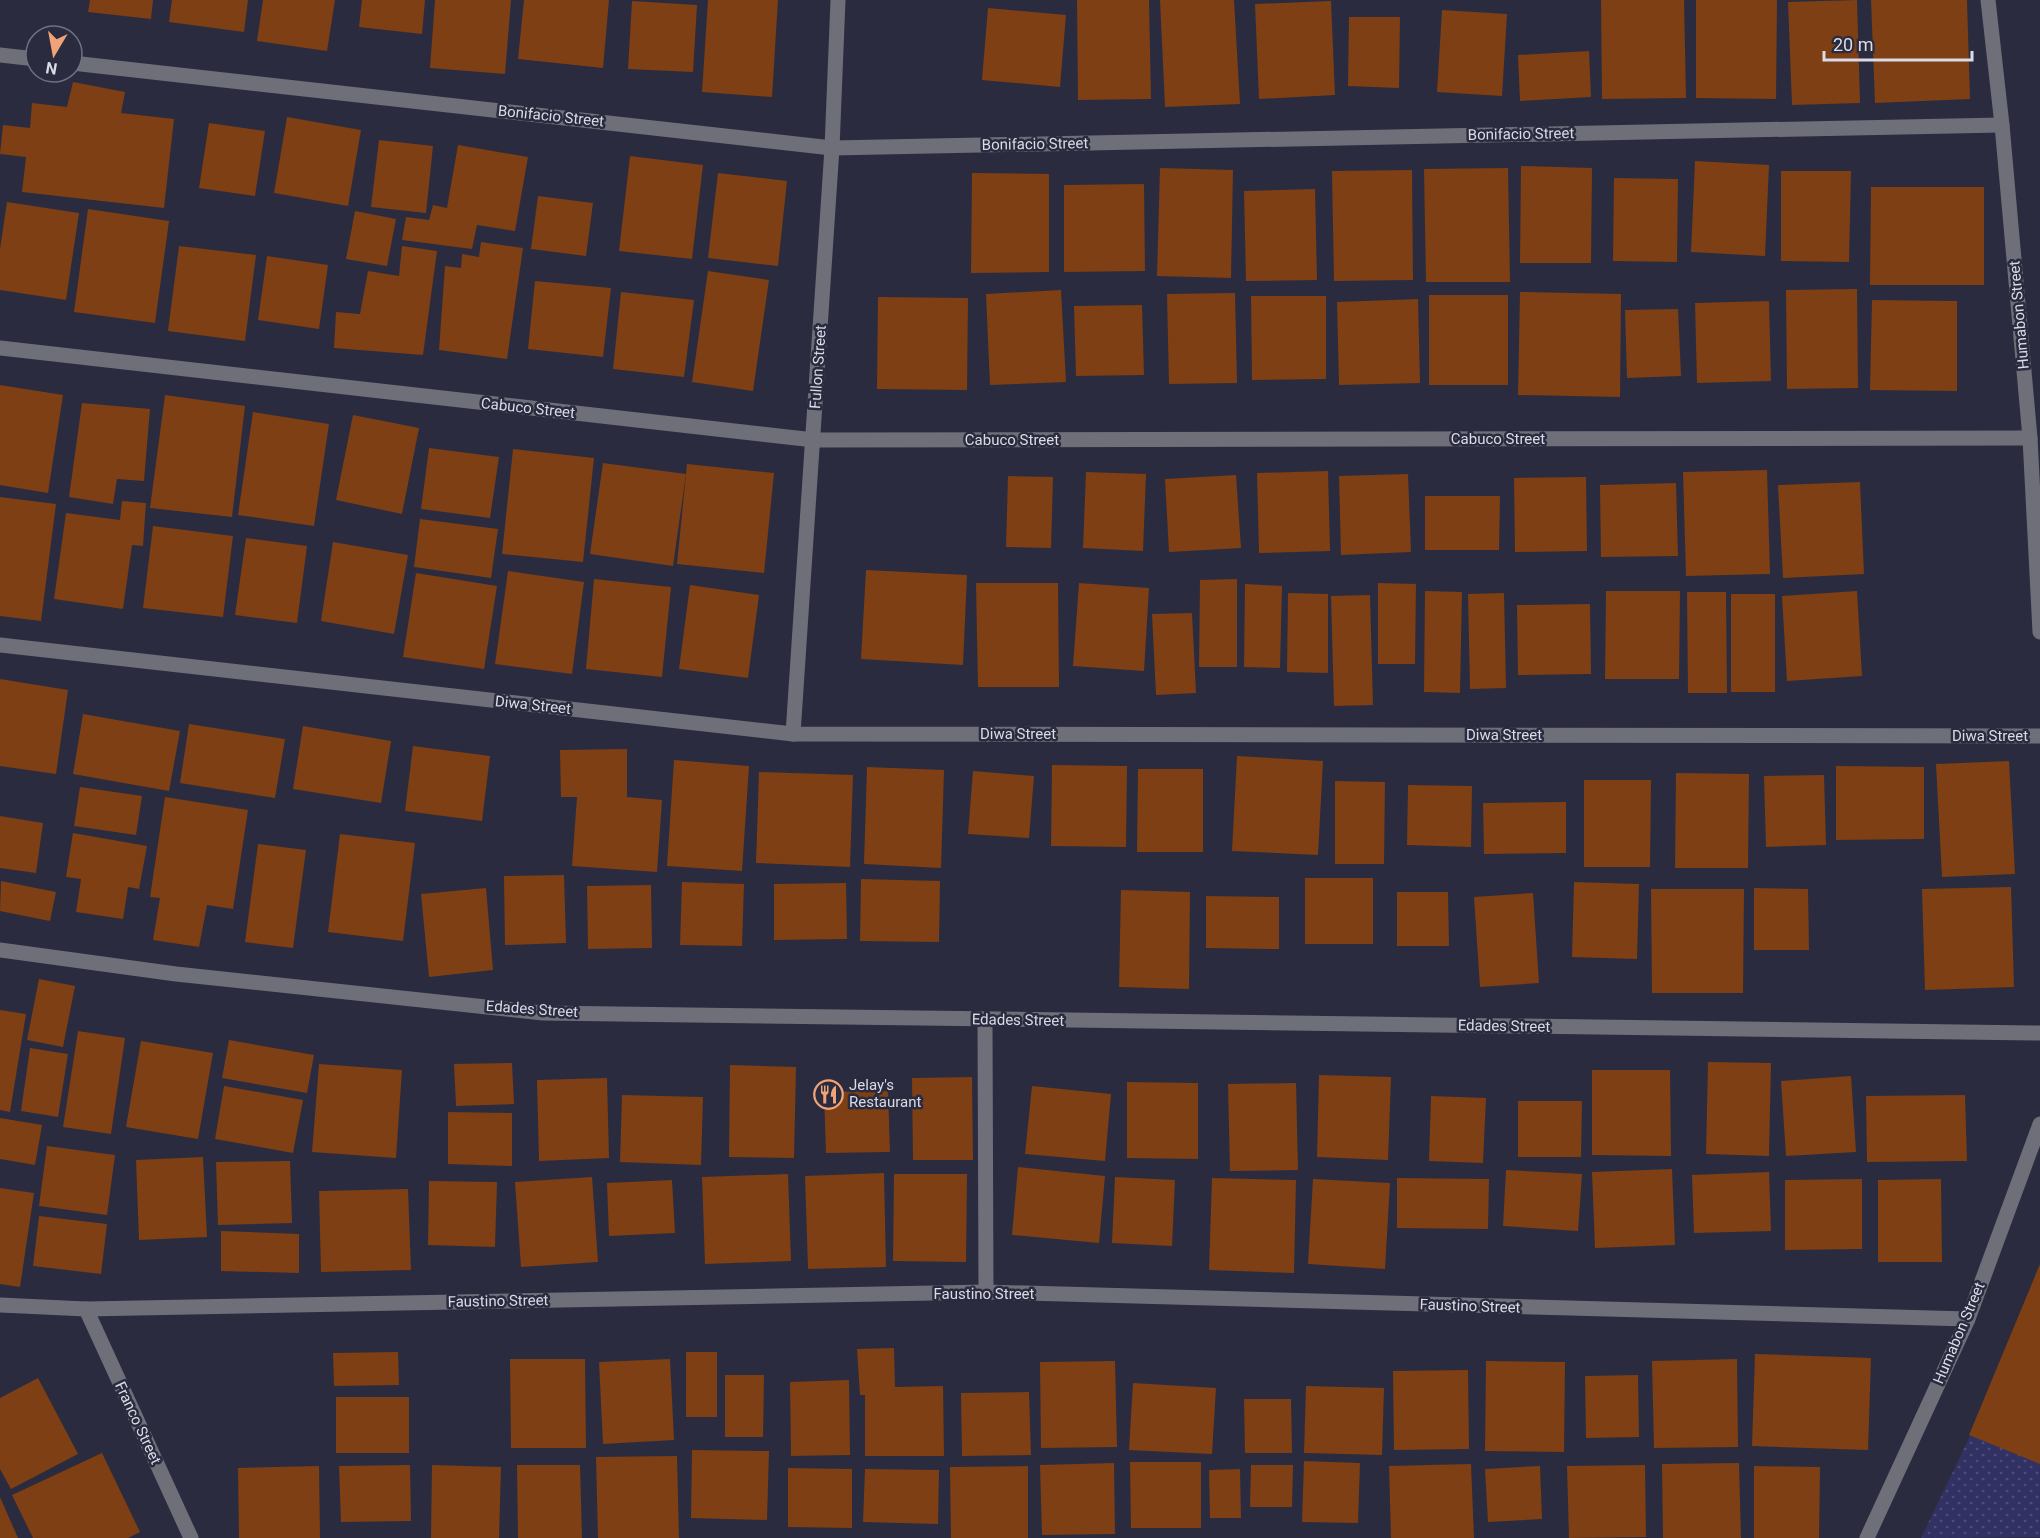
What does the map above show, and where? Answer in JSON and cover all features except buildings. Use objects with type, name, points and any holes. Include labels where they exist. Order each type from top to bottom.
[{"type":"street","name":"Fullon Street","points":[[793,734],[832,148],[838,0]]},
{"type":"street","name":"Humabon Street","points":[[1988,0],[2002,125],[2030,438],[2040,632]]},
{"type":"street","points":[[0,55],[24,58]]},
{"type":"street","name":"Bonifacio Street","points":[[84,64],[832,148],[2002,125]]},
{"type":"street","name":"Cabuco Street","points":[[0,348],[814,440],[2030,438]]},
{"type":"street","name":"Diwa Street","points":[[0,645],[793,734],[2040,736]]},
{"type":"street","name":"Edades Street","points":[[0,950],[176,974],[543,1012],[2040,1033]]},
{"type":"street","points":[[985,1019],[986,1292]]},
{"type":"street","name":"Humabon Street","points":[[1867,1538],[1968,1319],[2040,1124]]},
{"type":"street","name":"Faustino Street","points":[[0,1305],[86,1309],[986,1292],[1968,1319]]},
{"type":"street","name":"Franco Street","points":[[86,1309],[191,1538]]},
{"type":"shaded area","points":[[2040,1291],[2040,1537],[1921,1538]]},
{"type":"place","name":"Jelay's Restaurant","points":[[828,1094]]}]
